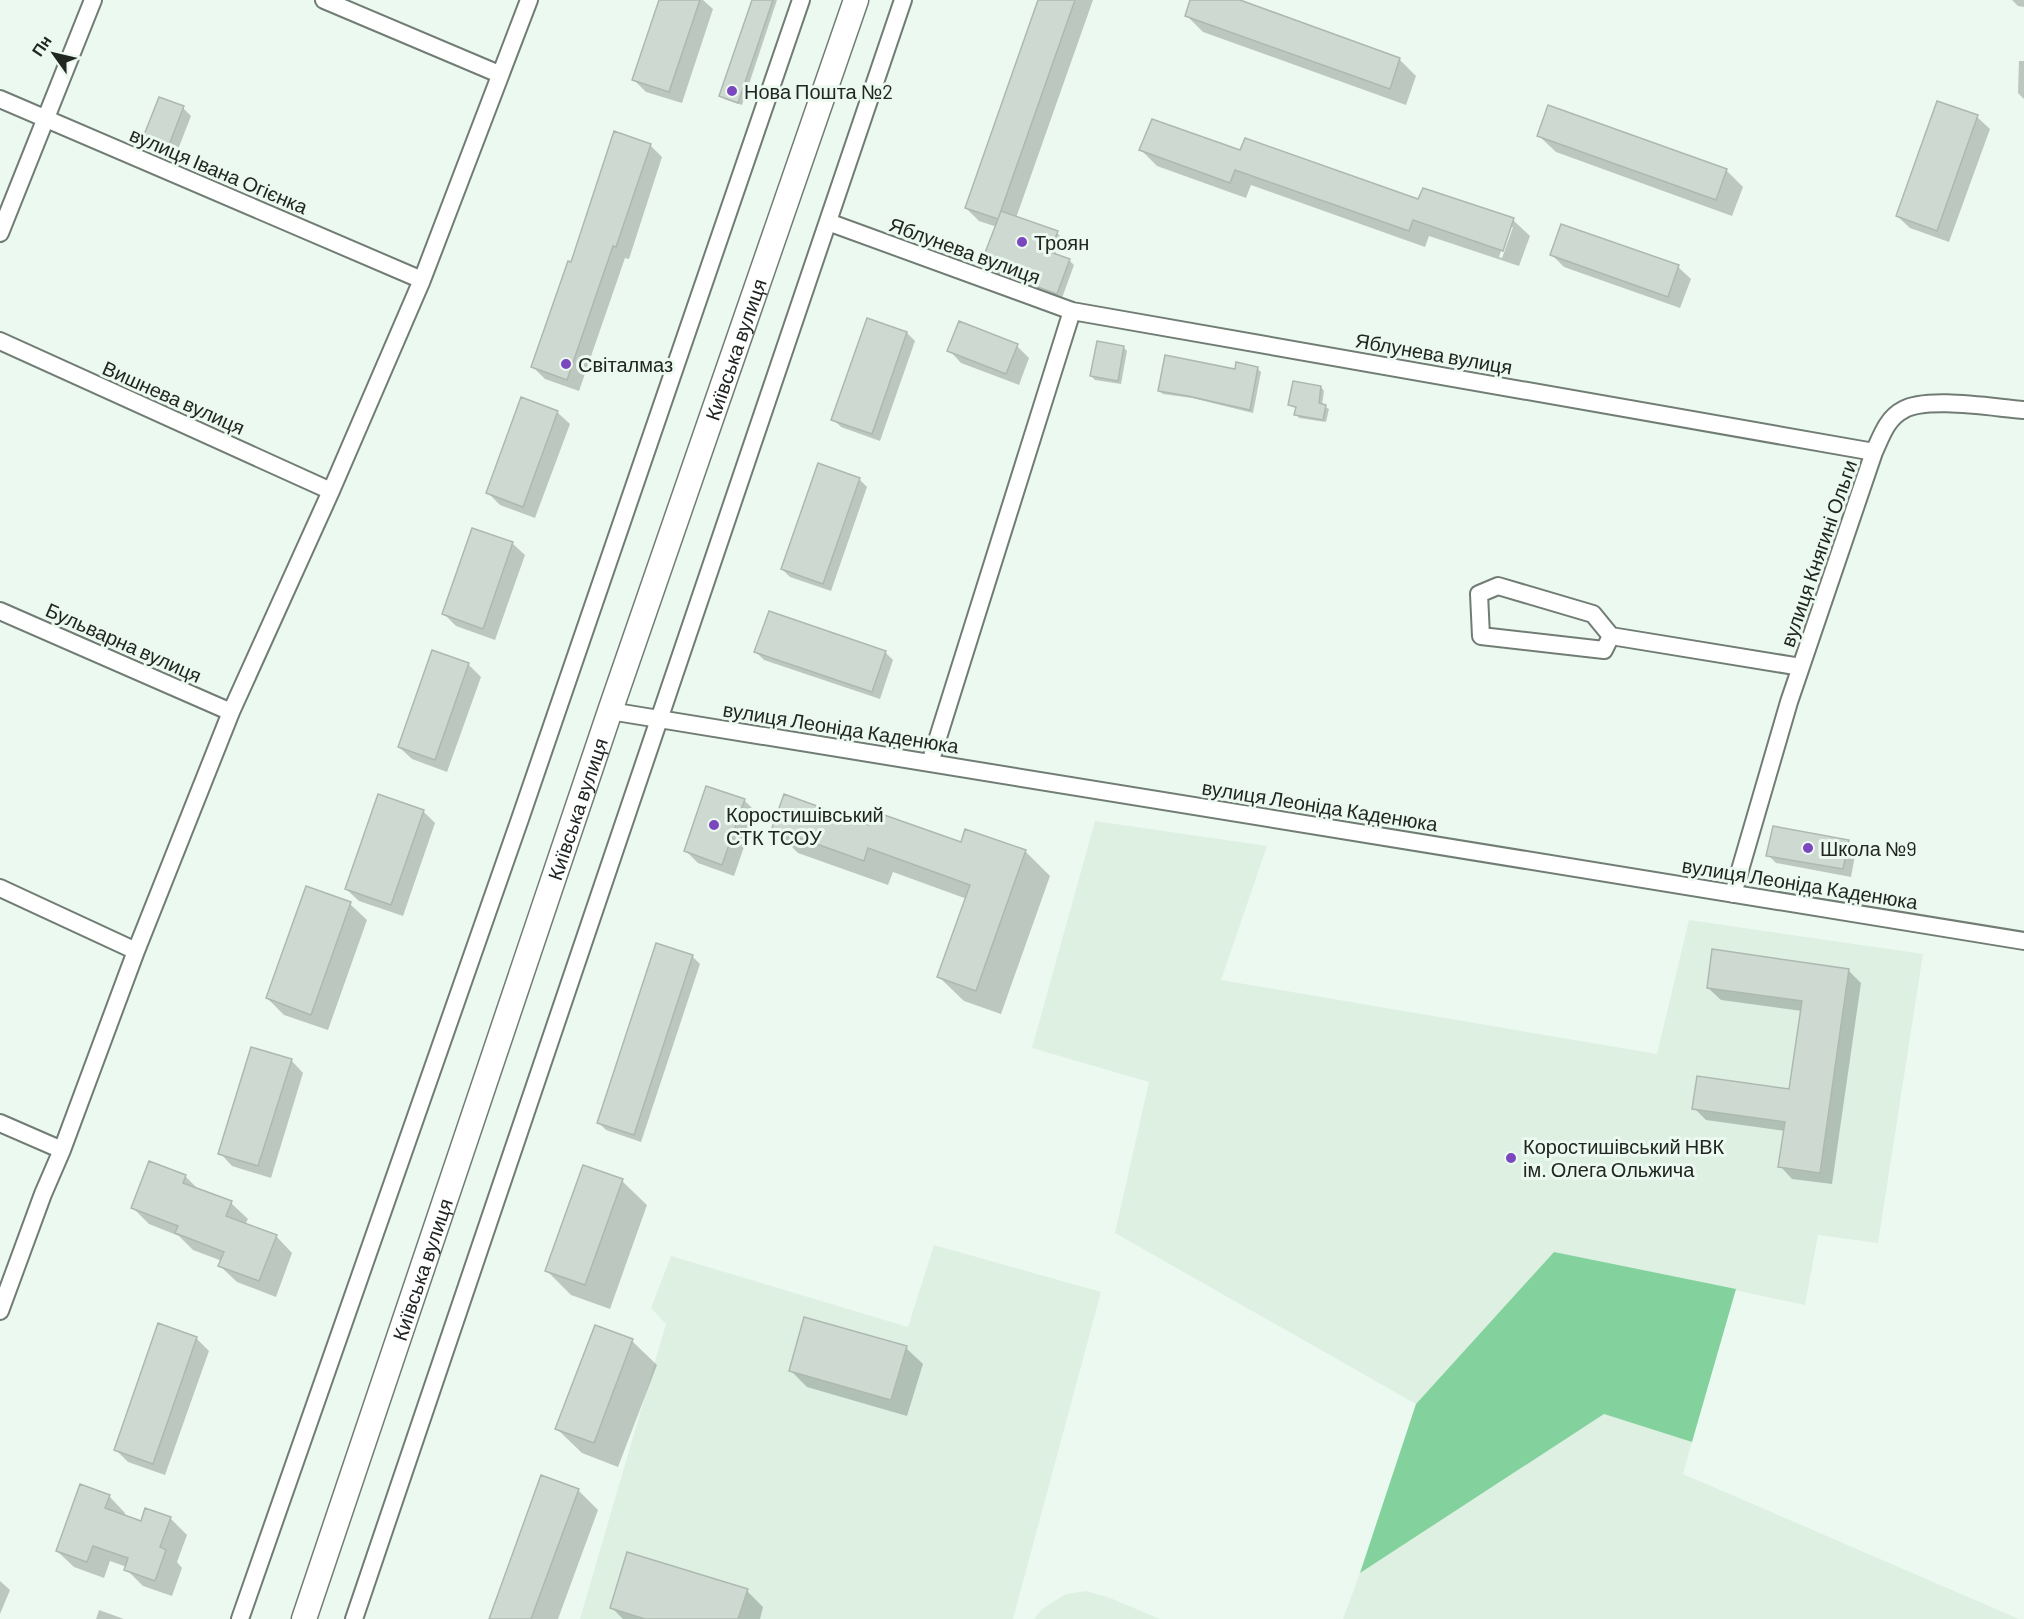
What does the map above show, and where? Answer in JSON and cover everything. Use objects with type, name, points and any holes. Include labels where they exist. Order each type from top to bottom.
[{"type":"main road","name":"Київська вулиця","points":[[304,1619],[610,711],[856,0]]},
{"type":"street","points":[[0,233],[93,0]]},
{"type":"street","points":[[324,0],[499,74]]},
{"type":"street","points":[[0,1311],[136,951],[231,712],[331,491],[422,280],[529,0]]},
{"type":"street","points":[[240,1619],[520,819],[801,0]]},
{"type":"street","points":[[354,1619],[903,0]]},
{"type":"street","name":"вулиця Івана Огієнка","points":[[0,99],[422,280]]},
{"type":"street","name":"Яблунева вулиця","points":[[828,222],[1072,311],[1874,452]]},
{"type":"street","points":[[930,763],[1072,311]]},
{"type":"street","name":"Вишнева вулиця","points":[[0,341],[331,491]]},
{"type":"street","points":[[1874,452],[1885,426],[1902,410],[1919,405],[1928,403],[2024,410]]},
{"type":"street","name":"вулиця Княгині Ольги","points":[[1733,894],[1789,702],[1874,452]]},
{"type":"street","points":[[1498,586],[1593,614],[1611,636],[1604,650],[1481,636],[1479,594],[1498,586]]},
{"type":"street","name":"Бульварна вулиця","points":[[0,611],[231,712]]},
{"type":"street","name":"вулиця Княгині Ольги","points":[[1611,636],[1801,667]]},
{"type":"street","name":"вулиця Леоніда Каденюка","points":[[610,711],[2024,941]]},
{"type":"street","points":[[0,888],[136,951]]},
{"type":"street","points":[[0,1123],[62,1150]]},
{"type":"shaded area","name":"Коростишівський НВК ім. Олега Ольжича","points":[[1095,821],[1267,846],[1221,980],[1657,1054],[1689,920],[1923,954],[1878,1243],[1818,1235],[1805,1305],[1554,1252],[1416,1404],[1115,1233],[1149,1082],[1032,1048]]},
{"type":"shaded area","points":[[934,1245],[1101,1292],[1013,1619],[580,1619],[666,1324],[651,1308],[671,1256],[908,1327]]},
{"type":"shaded area","points":[[1604,1414],[1692,1442],[1683,1474],[2019,1619],[1343,1619],[1360,1573]]},
{"type":"shaded area","points":[[1086,1591],[1110,1598],[1160,1619],[1034,1619],[1042,1609],[1066,1594]]},
{"type":"green space","points":[[1554,1252],[1736,1289],[1692,1442],[1604,1414],[1360,1573],[1416,1404]]},
{"type":"building","points":[[659,0],[700,0],[669,92],[632,80]]},
{"type":"building","points":[[752,0],[773,0],[738,103],[719,96]]},
{"type":"building","points":[[1038,0],[1075,0],[998,219],[965,208]]},
{"type":"building","points":[[1190,0],[1240,0],[1400,58],[1390,89],[1185,16]]},
{"type":"building","points":[[159,97],[184,106],[169,145],[144,135]]},
{"type":"building","points":[[1937,101],[1978,115],[1937,231],[1896,216]]},
{"type":"building","points":[[1548,105],[1727,169],[1716,200],[1537,136]]},
{"type":"building","points":[[1152,119],[1240,150],[1245,138],[1418,199],[1423,188],[1514,218],[1503,251],[1413,220],[1409,231],[1235,170],[1230,183],[1139,150]]},
{"type":"building","points":[[614,131],[651,144],[567,380],[531,367],[568,261],[571,262]]},
{"type":"building","name":"Троян","points":[[1001,211],[1058,231],[1050,252],[1070,259],[1057,294],[980,266]]},
{"type":"building","points":[[1561,224],[1679,265],[1668,297],[1550,255]]},
{"type":"building","points":[[867,318],[907,332],[872,434],[831,420]]},
{"type":"building","points":[[959,321],[1018,344],[1006,374],[947,351]]},
{"type":"building","points":[[1097,341],[1124,346],[1118,381],[1090,376]]},
{"type":"building","points":[[1165,355],[1235,369],[1236,362],[1258,367],[1250,410],[1158,391]]},
{"type":"building","points":[[1293,381],[1321,386],[1319,403],[1326,405],[1323,420],[1294,415],[1296,407],[1288,405]]},
{"type":"building","points":[[521,397],[558,411],[523,507],[486,493]]},
{"type":"building","points":[[818,463],[860,478],[823,584],[781,569]]},
{"type":"building","points":[[472,528],[513,542],[483,629],[442,614]]},
{"type":"building","points":[[769,611],[886,651],[872,692],[754,652]]},
{"type":"building","points":[[432,650],[469,663],[435,760],[398,747]]},
{"type":"building","name":"Коростишівський СТК ТСОУ","points":[[706,786],[745,799],[722,865],[684,851]]},
{"type":"building","points":[[378,794],[424,810],[391,905],[345,889]]},
{"type":"building","points":[[784,794],[869,825],[873,811],[961,842],[965,829],[1026,850],[976,991],[937,977],[970,885],[868,848],[864,861],[772,828]]},
{"type":"building","name":"Школа №9","points":[[1773,826],[1849,840],[1843,869],[1766,856]]},
{"type":"building","points":[[306,886],[351,902],[311,1015],[266,998]]},
{"type":"building","points":[[656,943],[693,955],[634,1135],[597,1123]]},
{"type":"building","points":[[1712,949],[1849,969],[1820,1173],[1778,1167],[1785,1122],[1692,1109],[1697,1076],[1789,1089],[1802,1001],[1707,988]]},
{"type":"building","points":[[251,1047],[292,1059],[258,1166],[218,1154]]},
{"type":"building","points":[[149,1161],[186,1175],[183,1183],[232,1201],[226,1216],[277,1235],[259,1281],[218,1266],[224,1252],[175,1233],[178,1226],[131,1208]]},
{"type":"building","points":[[583,1165],[623,1179],[585,1285],[545,1271]]},
{"type":"building","points":[[804,1317],[907,1346],[891,1400],[789,1371]]},
{"type":"building","points":[[158,1323],[197,1337],[153,1464],[114,1450]]},
{"type":"building","points":[[595,1325],[633,1339],[594,1443],[555,1429]]},
{"type":"building","points":[[541,1475],[579,1489],[531,1619],[489,1619]]},
{"type":"building","points":[[80,1484],[110,1495],[105,1508],[141,1521],[145,1508],[171,1517],[160,1547],[166,1550],[155,1581],[124,1570],[128,1558],[93,1546],[87,1562],[56,1551]]},
{"type":"building","points":[[627,1552],[748,1589],[738,1619],[645,1619],[610,1608]]},
{"type":"place","name":"Нова Пошта №2","points":[[732,91]]},
{"type":"place","name":"Троян","points":[[1022,242]]},
{"type":"place","name":"Світалмаз","points":[[566,364]]},
{"type":"place","name":"Коростишівський СТК ТСОУ","points":[[714,825]]},
{"type":"place","name":"Школа №9","points":[[1808,848]]},
{"type":"place","name":"Коростишівський НВК ім. Олега Ольжича","points":[[1511,1158]]}]
